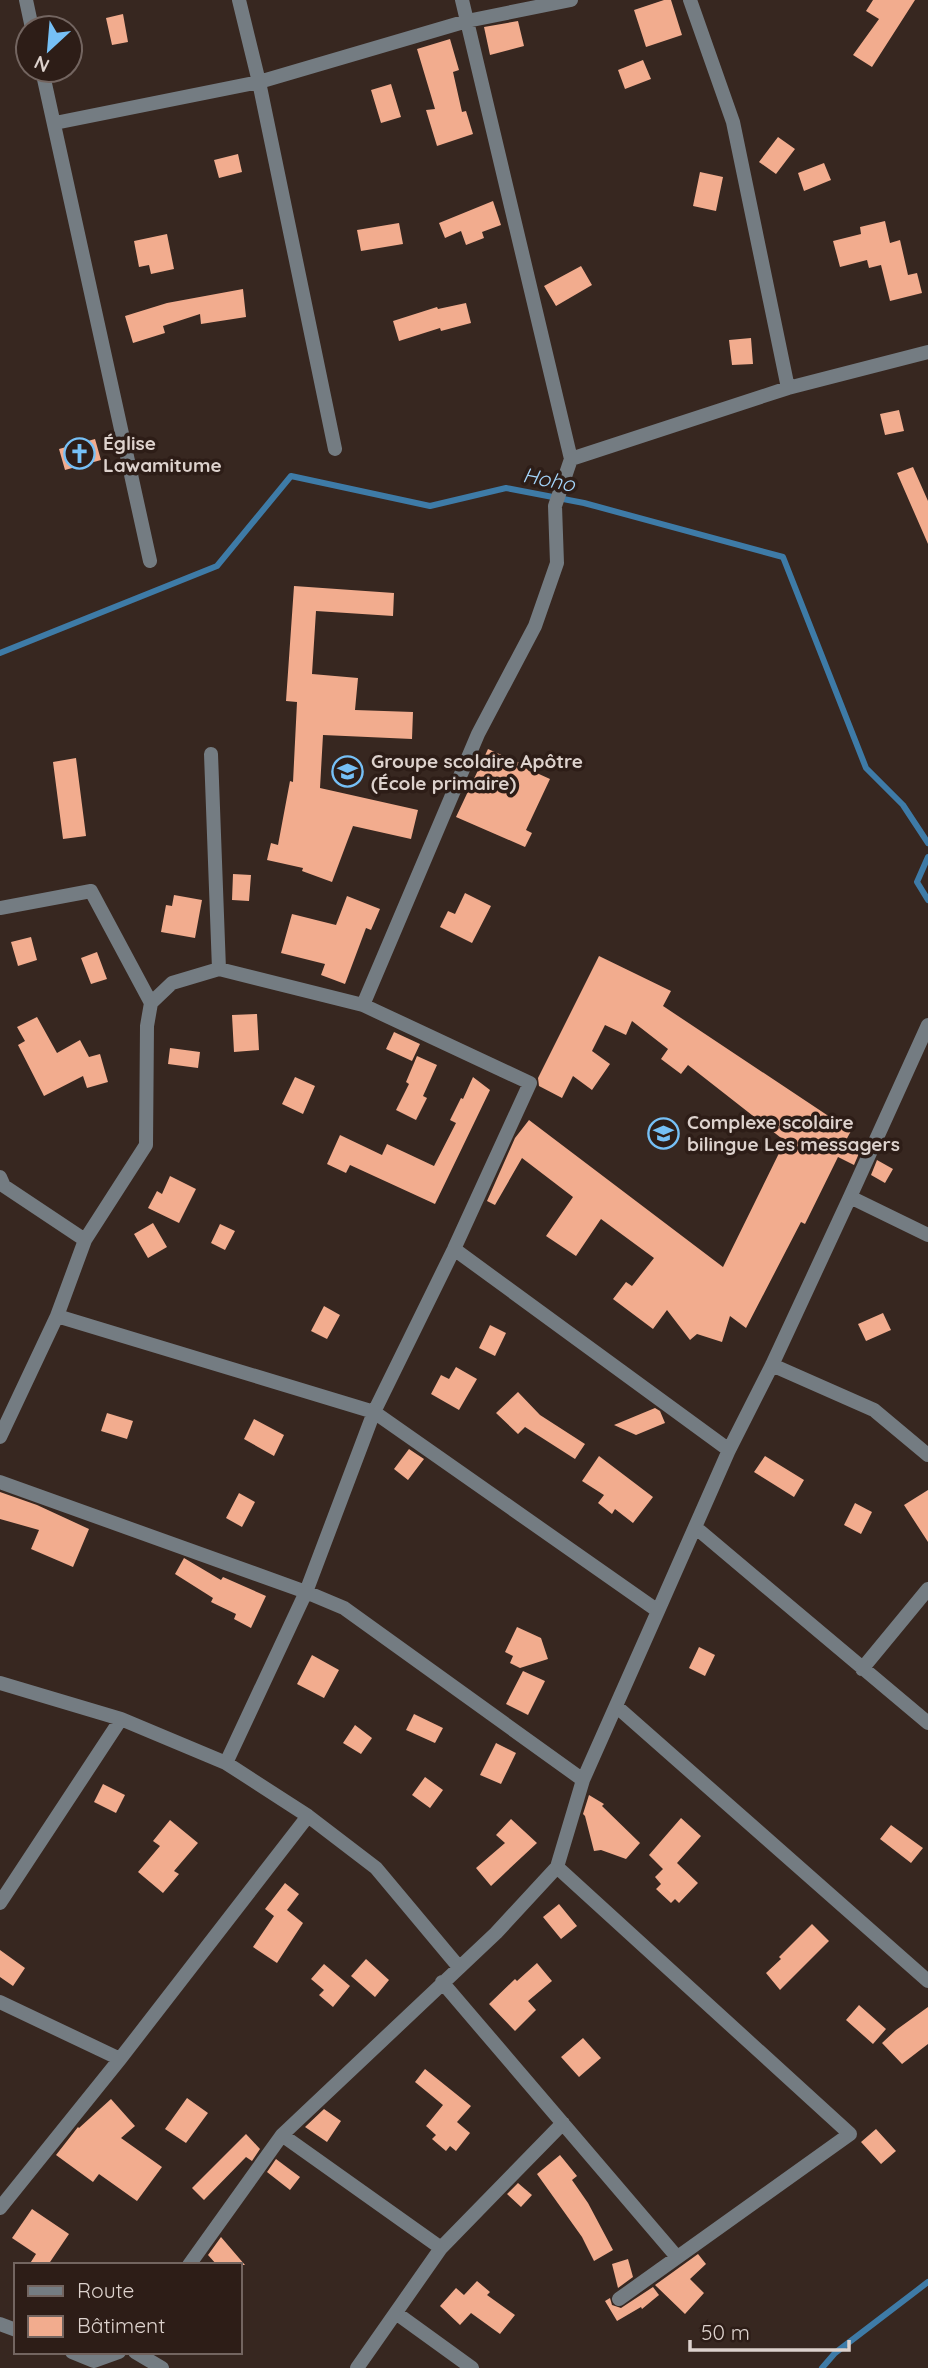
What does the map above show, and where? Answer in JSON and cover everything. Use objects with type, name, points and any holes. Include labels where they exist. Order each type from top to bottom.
[{"type":"street","points":[[239,0],[259,82],[335,449]]},
{"type":"street","points":[[363,1005],[478,734],[535,626],[557,563],[557,499],[572,459],[462,0]]},
{"type":"street","points":[[55,123],[259,82],[467,21],[571,0]]},
{"type":"street","points":[[690,0],[733,122],[788,388]]},
{"type":"street","points":[[45,84],[150,561]]},
{"type":"street","points":[[572,459],[788,388],[928,352]]},
{"type":"street","points":[[211,754],[219,969]]},
{"type":"street","points":[[0,908],[91,891],[151,1003]]},
{"type":"street","points":[[0,1437],[57,1316],[85,1240],[146,1145],[147,1026],[151,1003],[172,983],[219,969],[363,1005],[530,1083],[454,1249],[374,1412],[306,1592],[226,1763]]},
{"type":"street","points":[[190,2263],[282,2135],[496,1933],[556,1867],[583,1780],[729,1450],[772,1365],[928,1025]]},
{"type":"street","points":[[0,1177],[5,1186],[85,1240]]},
{"type":"street","points":[[850,1197],[928,1235]]},
{"type":"street","points":[[454,1249],[729,1450]]},
{"type":"street","points":[[57,1316],[374,1412],[658,1611]]},
{"type":"street","points":[[772,1365],[874,1410],[928,1455]]},
{"type":"street","points":[[0,1482],[344,1608],[583,1780]]},
{"type":"street","points":[[695,1527],[928,1723]]},
{"type":"street","points":[[862,1670],[928,1588]]},
{"type":"street","points":[[0,1684],[121,1719],[226,1763],[308,1815],[376,1868],[458,1966]]},
{"type":"street","points":[[616,1706],[928,1981]]},
{"type":"street","points":[[0,1903],[121,1719]]},
{"type":"street","points":[[0,2208],[120,2059],[308,1815]]},
{"type":"street","points":[[556,1867],[850,2134],[619,2299]]},
{"type":"street","points":[[442,1982],[677,2257]]},
{"type":"street","points":[[0,2003],[120,2059]]},
{"type":"street","points":[[357,2368],[441,2248],[563,2123]]},
{"type":"street","points":[[282,2135],[441,2248]]},
{"type":"street","points":[[396,2313],[472,2368]]},
{"type":"street","points":[[75,2354],[92,2365],[115,2354]]},
{"type":"street","points":[[138,2354],[162,2368]]},
{"type":"building","points":[[671,0],[682,35],[646,47],[634,10]]},
{"type":"building","points":[[873,0],[915,0],[872,67],[853,55],[879,19],[866,11]]},
{"type":"building","points":[[123,14],[128,42],[112,45],[106,18]]},
{"type":"building","points":[[518,21],[524,46],[490,55],[484,27]]},
{"type":"building","points":[[450,39],[459,70],[453,72],[462,112],[466,111],[473,134],[437,146],[426,110],[435,109],[417,49]]},
{"type":"building","points":[[643,60],[651,79],[625,89],[618,70]]},
{"type":"building","points":[[391,84],[401,117],[381,123],[371,90]]},
{"type":"building","points":[[778,137],[795,149],[776,174],[759,162]]},
{"type":"building","points":[[238,154],[242,172],[219,178],[214,160]]},
{"type":"building","points":[[824,163],[831,180],[804,191],[798,173]]},
{"type":"building","points":[[700,172],[723,177],[716,211],[693,206]]},
{"type":"building","points":[[493,201],[501,225],[482,232],[484,238],[466,245],[461,231],[445,238],[439,223]]},
{"type":"building","points":[[885,221],[890,243],[900,240],[908,275],[917,273],[922,293],[890,301],[881,265],[869,268],[867,260],[840,267],[833,241],[861,234],[860,227]]},
{"type":"building","points":[[399,223],[403,244],[361,251],[357,230]]},
{"type":"building","points":[[167,234],[174,269],[151,274],[149,265],[139,267],[134,241]]},
{"type":"building","points":[[581,266],[592,285],[556,306],[544,286]]},
{"type":"building","points":[[243,289],[246,317],[201,324],[200,314],[163,326],[165,333],[133,343],[125,316],[167,303]]},
{"type":"building","points":[[466,303],[471,323],[441,331],[440,328],[399,341],[393,321],[437,307],[438,309]]},
{"type":"building","points":[[751,338],[753,364],[732,365],[729,340]]},
{"type":"building","points":[[899,410],[904,431],[885,435],[880,414]]},
{"type":"building","name":"Église Lawamitume","points":[[95,439],[101,460],[65,470],[59,449]]},
{"type":"building","points":[[913,467],[928,501],[928,544],[897,473]]},
{"type":"building","points":[[294,586],[394,593],[393,616],[316,611],[312,674],[358,678],[355,710],[413,712],[412,739],[323,735],[320,788],[418,810],[411,839],[353,826],[332,882],[302,871],[303,868],[267,860],[271,843],[278,845],[290,781],[293,782],[297,702],[286,701]]},
{"type":"building","points":[[488,749],[550,779],[526,830],[532,833],[525,847],[456,817]]},
{"type":"building","points":[[76,758],[86,836],[63,839],[53,762]]},
{"type":"building","points":[[233,874],[251,875],[249,901],[232,900]]},
{"type":"building","points":[[465,893],[491,906],[472,943],[440,927],[448,911],[455,914]]},
{"type":"building","points":[[174,895],[202,900],[195,938],[161,932],[166,905],[172,906]]},
{"type":"building","points":[[347,896],[380,909],[371,930],[366,928],[345,984],[321,975],[325,964],[281,953],[292,914],[336,925]]},
{"type":"building","points":[[31,937],[37,960],[18,966],[11,942]]},
{"type":"building","points":[[97,952],[107,979],[91,984],[81,958]]},
{"type":"building","points":[[599,956],[671,991],[663,1006],[851,1131],[845,1142],[860,1151],[854,1165],[838,1157],[805,1224],[801,1222],[746,1328],[730,1316],[722,1342],[697,1334],[690,1340],[667,1310],[653,1329],[613,1299],[626,1282],[632,1286],[654,1258],[601,1219],[576,1256],[546,1236],[573,1197],[522,1158],[495,1205],[487,1201],[515,1138],[529,1120],[723,1267],[785,1141],[688,1065],[681,1074],[661,1059],[668,1049],[632,1021],[626,1035],[605,1025],[592,1051],[610,1064],[592,1090],[573,1076],[562,1098],[539,1086],[538,1078]]},
{"type":"building","points":[[257,1014],[259,1050],[234,1052],[232,1015]]},
{"type":"building","points":[[37,1017],[57,1053],[80,1040],[89,1057],[100,1054],[108,1082],[87,1088],[83,1076],[44,1096],[18,1045],[25,1041],[17,1027]]},
{"type":"building","points":[[394,1032],[420,1044],[412,1061],[386,1049]]},
{"type":"building","points":[[170,1048],[200,1052],[198,1068],[168,1064]]},
{"type":"building","points":[[417,1056],[437,1065],[423,1096],[427,1098],[416,1120],[396,1110],[409,1084],[406,1082]]},
{"type":"building","points":[[295,1077],[315,1086],[303,1114],[282,1104]]},
{"type":"building","points":[[473,1077],[490,1090],[435,1204],[350,1165],[346,1173],[327,1164],[340,1135],[382,1155],[387,1144],[434,1166],[456,1123],[450,1120]]},
{"type":"building","points":[[877,1160],[893,1169],[885,1183],[871,1175]]},
{"type":"building","points":[[170,1176],[196,1189],[179,1223],[148,1208],[157,1191],[162,1194]]},
{"type":"building","points":[[153,1223],[167,1247],[148,1258],[134,1234]]},
{"type":"building","points":[[220,1224],[235,1231],[225,1250],[211,1243]]},
{"type":"building","points":[[324,1306],[340,1315],[327,1339],[311,1331]]},
{"type":"building","points":[[883,1313],[891,1330],[866,1341],[858,1324]]},
{"type":"building","points":[[490,1325],[506,1333],[495,1356],[479,1348]]},
{"type":"building","points":[[456,1367],[477,1379],[459,1410],[431,1394],[441,1375],[449,1379]]},
{"type":"building","points":[[518,1392],[540,1415],[585,1444],[575,1459],[525,1427],[518,1434],[496,1413]]},
{"type":"building","points":[[655,1408],[660,1411],[665,1423],[636,1435],[614,1425]]},
{"type":"building","points":[[107,1413],[133,1421],[127,1439],[101,1431]]},
{"type":"building","points":[[254,1419],[284,1435],[274,1456],[244,1439]]},
{"type":"building","points":[[409,1449],[424,1459],[408,1480],[394,1469]]},
{"type":"building","points":[[599,1456],[653,1497],[633,1523],[615,1509],[612,1514],[598,1503],[604,1495],[582,1481]]},
{"type":"building","points":[[765,1456],[804,1480],[794,1497],[754,1472]]},
{"type":"building","points":[[928,1490],[928,1542],[904,1505]]},
{"type":"building","points":[[0,1492],[37,1505],[89,1529],[73,1567],[31,1549],[39,1530],[0,1519]]},
{"type":"building","points":[[239,1493],[255,1502],[242,1527],[226,1518]]},
{"type":"building","points":[[855,1503],[872,1512],[861,1534],[844,1525]]},
{"type":"building","points":[[184,1558],[221,1580],[223,1577],[266,1596],[251,1628],[234,1619],[236,1614],[211,1602],[213,1598],[175,1574]]},
{"type":"building","points":[[517,1627],[541,1638],[548,1659],[520,1668],[510,1663],[513,1656],[505,1652]]},
{"type":"building","points":[[699,1647],[715,1655],[705,1676],[689,1668]]},
{"type":"building","points":[[312,1655],[339,1670],[324,1698],[297,1684]]},
{"type":"building","points":[[523,1671],[545,1681],[528,1715],[506,1704]]},
{"type":"building","points":[[414,1714],[443,1728],[435,1743],[406,1730]]},
{"type":"building","points":[[355,1725],[372,1738],[361,1754],[343,1743]]},
{"type":"building","points":[[496,1743],[516,1753],[501,1784],[480,1775]]},
{"type":"building","points":[[425,1777],[443,1790],[430,1808],[412,1795]]},
{"type":"building","points":[[103,1784],[125,1795],[116,1813],[94,1802]]},
{"type":"building","points":[[589,1795],[604,1804],[602,1806],[640,1843],[626,1859],[601,1850],[594,1851],[583,1814]]},
{"type":"building","points":[[681,1818],[701,1836],[677,1863],[698,1883],[679,1903],[675,1899],[671,1903],[656,1889],[661,1884],[655,1877],[663,1869],[649,1855]]},
{"type":"building","points":[[511,1819],[537,1843],[491,1886],[476,1868],[505,1843],[496,1835]]},
{"type":"building","points":[[170,1820],[198,1843],[174,1871],[179,1874],[163,1893],[138,1872],[160,1846],[153,1841]]},
{"type":"building","points":[[891,1825],[923,1848],[911,1863],[880,1839]]},
{"type":"building","points":[[285,1883],[299,1894],[287,1910],[303,1923],[277,1963],[253,1947],[274,1916],[265,1909]]},
{"type":"building","points":[[559,1904],[577,1926],[561,1939],[543,1917]]},
{"type":"building","points":[[812,1924],[829,1941],[780,1990],[766,1973]]},
{"type":"building","points":[[0,1950],[25,1968],[13,1986],[0,1977]]},
{"type":"building","points":[[366,1959],[389,1980],[375,1997],[351,1976]]},
{"type":"building","points":[[537,1963],[552,1981],[528,2001],[536,2010],[515,2031],[489,2004],[515,1979],[517,1981]]},
{"type":"building","points":[[324,1964],[350,1986],[333,2007],[319,1995],[324,1990],[311,1979]]},
{"type":"building","points":[[859,2005],[886,2029],[873,2044],[846,2020]]},
{"type":"building","points":[[928,2007],[928,2044],[902,2064],[882,2043]]},
{"type":"building","points":[[583,2038],[601,2058],[579,2077],[561,2057]]},
{"type":"building","points":[[425,2069],[471,2106],[457,2122],[470,2133],[456,2151],[450,2146],[446,2151],[432,2139],[436,2135],[426,2126],[443,2105],[415,2082]]},
{"type":"building","points":[[187,2098],[208,2113],[186,2143],[165,2129]]},
{"type":"building","points":[[111,2099],[135,2126],[121,2138],[162,2167],[137,2201],[99,2174],[93,2182],[56,2155],[78,2127]]},
{"type":"building","points":[[324,2109],[341,2121],[327,2142],[305,2127]]},
{"type":"building","points":[[876,2129],[896,2151],[881,2164],[861,2142]]},
{"type":"building","points":[[246,2134],[260,2149],[252,2161],[246,2157],[204,2200],[192,2188]]},
{"type":"building","points":[[560,2155],[577,2176],[572,2180],[588,2203],[613,2250],[594,2261],[582,2237],[537,2174]]},
{"type":"building","points":[[276,2159],[300,2177],[290,2190],[267,2172]]},
{"type":"building","points":[[518,2183],[532,2195],[521,2207],[507,2194]]},
{"type":"building","points":[[32,2209],[69,2234],[49,2263],[30,2263],[36,2254],[12,2238]]},
{"type":"building","points":[[221,2237],[245,2265],[215,2263],[208,2255]]},
{"type":"building","points":[[698,2254],[706,2264],[690,2279],[704,2293],[685,2314],[655,2285]]},
{"type":"building","points":[[628,2259],[633,2277],[618,2288],[612,2264]]},
{"type":"building","points":[[477,2281],[490,2292],[487,2295],[515,2315],[500,2334],[471,2313],[460,2325],[440,2306],[456,2288],[464,2295]]},
{"type":"building","points":[[653,2287],[659,2295],[642,2309],[641,2307],[617,2321],[605,2301],[610,2298],[612,2305],[621,2308]]},
{"type":"waterway","name":"Hoho","points":[[0,653],[217,566],[291,476],[430,506],[506,488],[584,503],[783,557],[866,768],[903,805],[928,843]]},
{"type":"waterway","name":"Hoho","points":[[928,857],[917,882],[928,900]]},
{"type":"waterway","points":[[822,2368],[835,2353],[928,2282]]},
{"type":"place","name":"Église Lawamitume","points":[[80,454]]},
{"type":"place","name":"Groupe scolaire Apôtre (École primaire)","points":[[348,772]]},
{"type":"place","name":"Complexe scolaire bilingue Les messagers","points":[[664,1133]]}]
